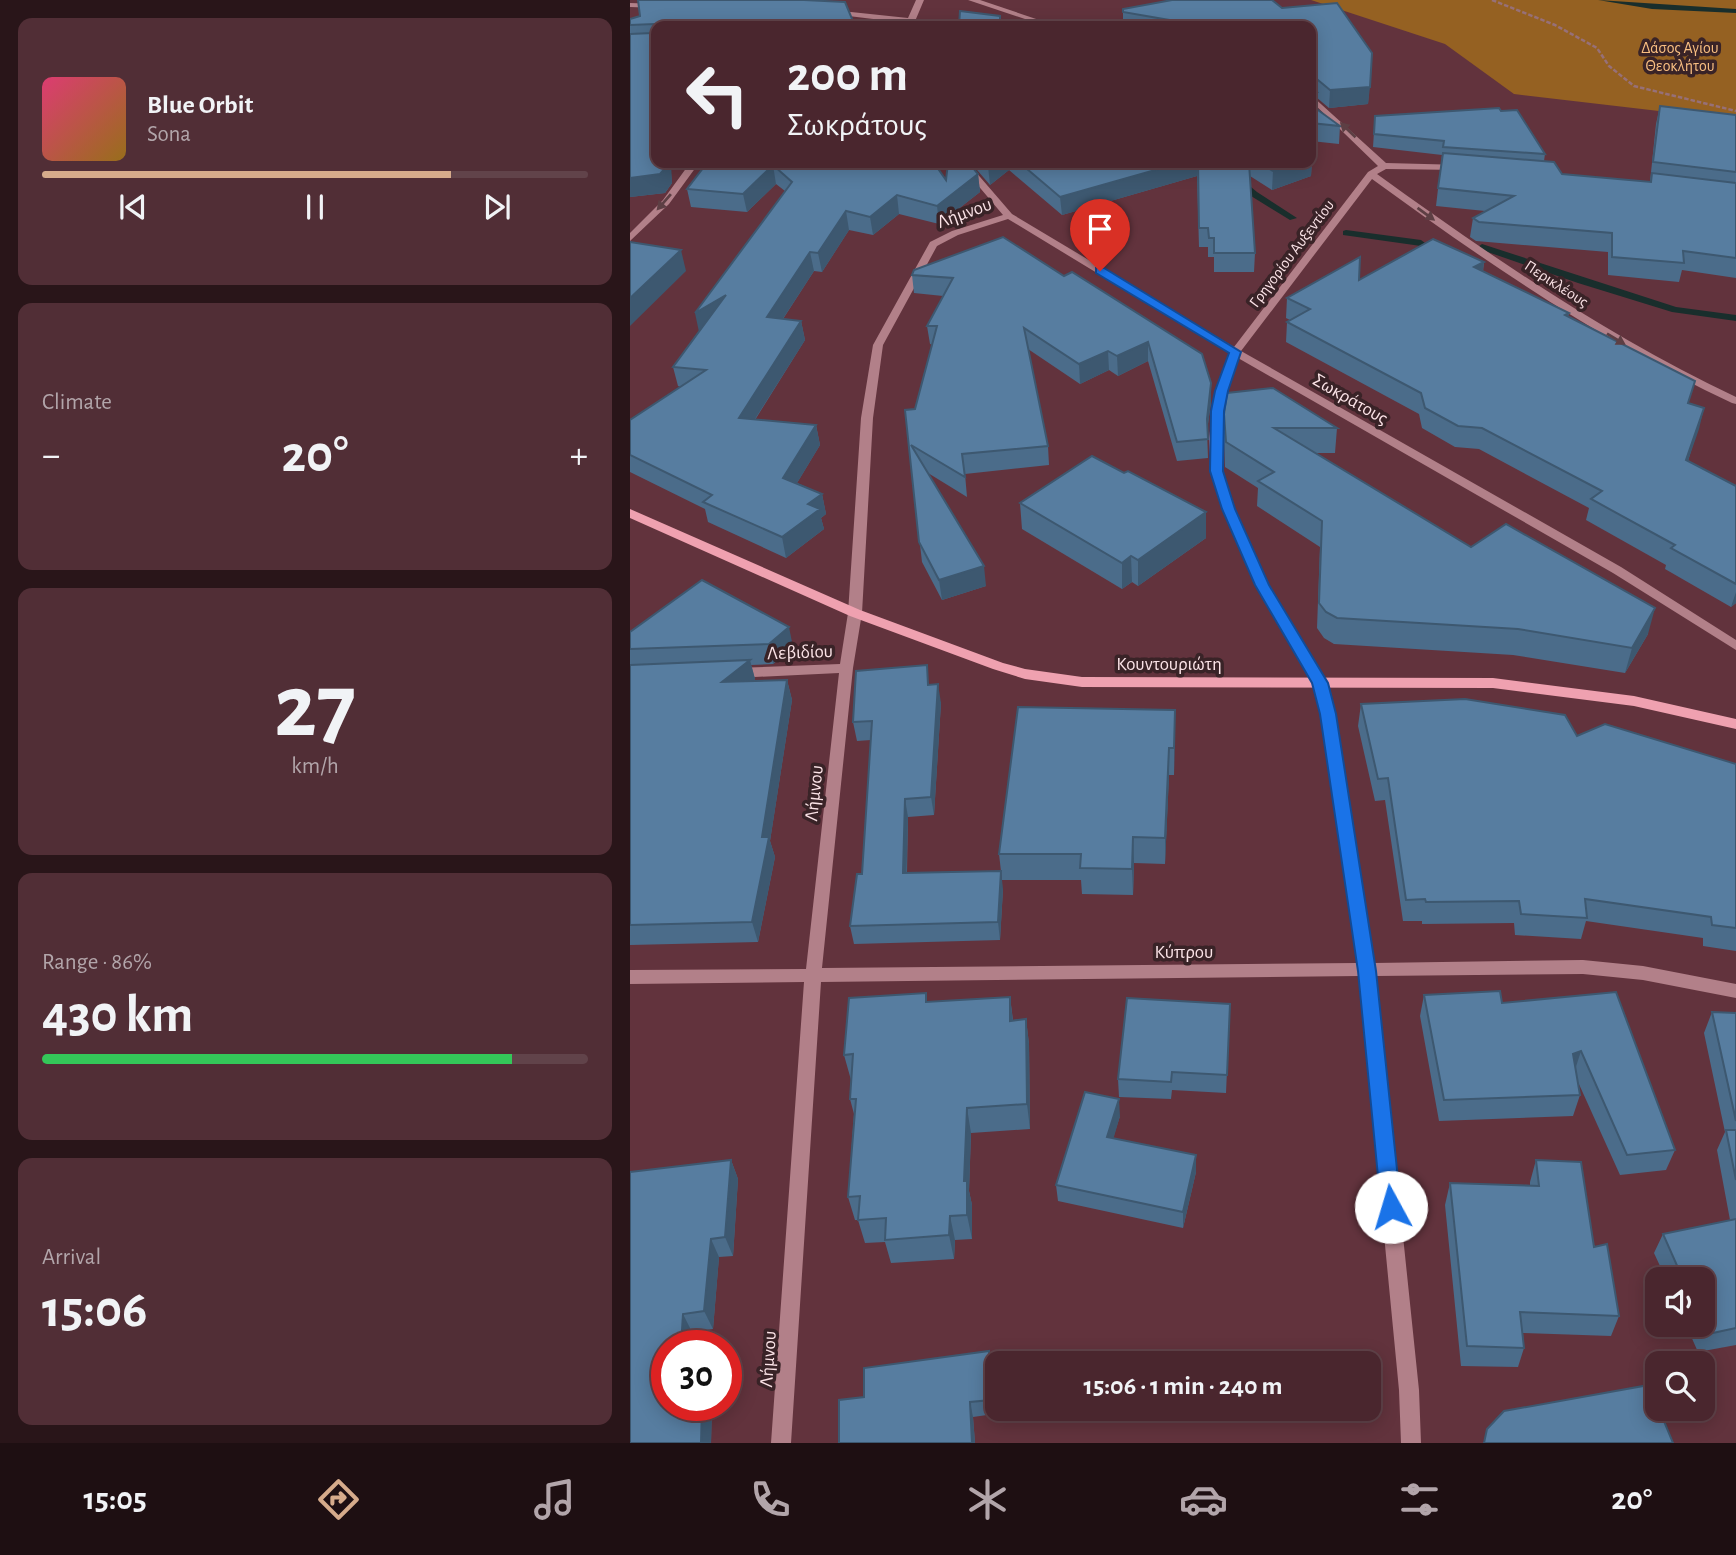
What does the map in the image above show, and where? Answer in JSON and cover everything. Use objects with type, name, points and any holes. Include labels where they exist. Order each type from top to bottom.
[{"type":"street","points":[[911,21],[920,0]]},
{"type":"street","points":[[972,0],[1038,21]]},
{"type":"street","points":[[630,5],[673,6]]},
{"type":"street","points":[[827,11],[891,21]]},
{"type":"street","points":[[1316,102],[1384,166]]},
{"type":"street","points":[[1371,174],[1384,166],[1412,164],[1472,168]]},
{"type":"street","points":[[630,238],[666,202],[690,168]]},
{"type":"street","name":"Σωκράτους","points":[[967,168],[1009,216],[1235,352],[1617,569],[1736,646]]},
{"type":"street","name":"Γρηγορίου Αυξεντίου","points":[[1371,174],[1235,352],[1221,391],[1217,471],[1228,509],[1262,585],[1320,683],[1328,714],[1367,971],[1409,1390],[1411,1443]]},
{"type":"street","name":"Περικλέους","points":[[1371,174],[1564,308],[1629,346],[1736,401]]},
{"type":"street","name":"Λήμνου","points":[[781,1443],[813,974],[846,668],[855,614],[867,418],[877,345],[933,244],[955,233],[1009,216]]},
{"type":"street","name":"Κουντουριώτη","points":[[630,513],[855,614],[998,666],[1056,679],[1493,683],[1634,701],[1736,724]]},
{"type":"street","name":"Λεβιδίου","points":[[724,673],[846,668]]},
{"type":"street","name":"Κύπρου","points":[[630,978],[1583,967],[1643,973],[1736,991]]},
{"type":"path","points":[[1492,0],[1556,25],[1597,48],[1609,65],[1634,86],[1736,111]]},
{"type":"green space","name":"Δάσος Αγίου Θεοκλήτου","points":[[1311,0],[1736,0],[1736,120],[1514,94],[1445,44]]},
{"type":"building","points":[[638,0],[804,0],[845,2],[853,21],[651,21],[651,24],[630,25],[630,19],[640,16]]},
{"type":"building","points":[[1172,0],[1272,0],[1282,8],[1337,3],[1372,53],[1370,87],[1330,90],[1316,78],[1316,21],[1168,21],[1123,12],[1123,9]]},
{"type":"building","points":[[960,11],[1000,16],[1000,21],[959,21]]},
{"type":"building","points":[[651,33],[651,168],[665,168],[660,174],[630,178],[630,34]]},
{"type":"building","points":[[1660,106],[1736,115],[1736,172],[1653,162]]},
{"type":"building","points":[[1499,108],[1501,111],[1517,110],[1545,154],[1443,147],[1444,141],[1374,134],[1375,116]]},
{"type":"building","points":[[1316,109],[1340,126],[1316,124]]},
{"type":"building","points":[[1443,153],[1554,162],[1562,174],[1651,182],[1652,173],[1736,183],[1736,258],[1683,251],[1684,263],[1612,257],[1612,233],[1479,222],[1473,218],[1514,196],[1438,188]]},
{"type":"building","points":[[703,168],[770,168],[743,194],[687,189]]},
{"type":"building","points":[[776,168],[938,168],[946,180],[947,168],[973,168],[978,174],[937,206],[897,195],[870,217],[846,211],[818,253],[810,252],[767,317],[801,321],[739,418],[816,425],[783,478],[822,494],[808,504],[820,509],[782,537],[703,502],[712,495],[630,455],[630,420],[706,370],[673,367],[726,295],[695,313],[792,182]]},
{"type":"building","points":[[1026,168],[1162,168],[1060,197]]},
{"type":"building","points":[[1198,168],[1249,168],[1255,253],[1214,253],[1214,238],[1209,238],[1208,228],[1199,228]]},
{"type":"building","points":[[1003,237],[1064,276],[1072,272],[1202,354],[1211,383],[1208,439],[1177,442],[1148,342],[1117,356],[1108,351],[1079,364],[1024,328],[1048,446],[962,454],[965,477],[911,445],[984,566],[939,580],[919,542],[905,410],[915,409],[937,326],[927,326],[953,278],[912,275],[914,270]]},
{"type":"building","points":[[1433,239],[1484,262],[1474,267],[1569,313],[1565,315],[1695,381],[1688,403],[1704,408],[1686,460],[1736,486],[1736,584],[1671,548],[1675,545],[1591,499],[1602,491],[1482,428],[1458,426],[1425,408],[1421,393],[1287,322],[1310,309],[1287,298],[1360,257],[1359,280]]},
{"type":"building","points":[[630,242],[681,250],[630,298]]},
{"type":"building","points":[[1273,388],[1337,428],[1274,428],[1471,547],[1506,524],[1655,608],[1632,648],[1518,629],[1337,618],[1326,612],[1319,603],[1322,521],[1258,481],[1274,472],[1226,442],[1224,414],[1227,393]]},
{"type":"building","points":[[1092,456],[1124,473],[1128,471],[1206,512],[1138,560],[1131,556],[1122,563],[1020,503]]},
{"type":"building","points":[[702,580],[789,627],[769,644],[630,649],[630,632]]},
{"type":"building","points":[[750,660],[722,682],[787,680],[762,837],[769,837],[752,922],[630,925],[630,665]]},
{"type":"building","points":[[927,665],[928,685],[938,684],[931,797],[905,799],[903,873],[1001,871],[998,922],[850,926],[857,874],[862,874],[872,721],[853,722],[856,671]]},
{"type":"building","points":[[1465,699],[1565,715],[1577,736],[1605,724],[1736,764],[1736,928],[1712,925],[1711,917],[1585,899],[1587,918],[1521,914],[1519,901],[1406,900],[1388,778],[1378,779],[1361,704]]},
{"type":"building","points":[[1018,707],[1175,710],[1174,748],[1169,748],[1165,838],[1133,837],[1132,869],[1080,868],[1081,854],[999,854]]},
{"type":"building","points":[[1500,991],[1502,1003],[1616,992],[1675,1150],[1627,1155],[1581,1051],[1573,1054],[1580,1095],[1444,1100],[1424,995]]},
{"type":"building","points":[[926,993],[926,1002],[1010,997],[1010,1021],[1026,1019],[1027,1104],[967,1108],[964,1181],[967,1181],[967,1215],[950,1216],[949,1235],[885,1240],[886,1218],[858,1220],[860,1196],[848,1197],[856,1099],[850,1099],[853,1054],[844,1055],[849,998]]},
{"type":"building","points":[[1127,998],[1230,1004],[1227,1075],[1172,1072],[1171,1082],[1118,1079]]},
{"type":"building","points":[[1712,1012],[1736,1013],[1736,1121]]},
{"type":"building","points":[[1085,1092],[1119,1099],[1107,1137],[1196,1155],[1183,1212],[1056,1185]]},
{"type":"building","points":[[1726,1130],[1736,1130],[1736,1180]]},
{"type":"building","points":[[731,1160],[725,1237],[711,1239],[704,1311],[683,1314],[682,1330],[651,1330],[651,1421],[702,1421],[701,1443],[630,1443],[630,1172]]},
{"type":"building","points":[[1536,1160],[1581,1162],[1594,1247],[1607,1244],[1619,1316],[1520,1312],[1524,1348],[1467,1346],[1450,1183],[1539,1186]]},
{"type":"building","points":[[1736,1219],[1736,1328],[1715,1332],[1715,1267],[1678,1267],[1663,1234]]},
{"type":"building","points":[[985,1352],[985,1401],[970,1402],[972,1443],[839,1443],[839,1400],[864,1397],[864,1368]]},
{"type":"building","points":[[1645,1386],[1645,1421],[1664,1421],[1673,1443],[1484,1443],[1487,1429],[1504,1411]]},
{"type":"waterway","points":[[1601,0],[1652,7],[1736,11]]},
{"type":"waterway","points":[[1223,168],[1254,194],[1293,218]]},
{"type":"waterway","points":[[1346,233],[1421,243]]},
{"type":"waterway","points":[[1482,247],[1675,310],[1736,318]]},
{"type":"route","points":[[1100,271],[1235,352],[1221,391],[1215,439],[1217,471],[1228,509],[1262,585],[1320,683],[1328,714],[1367,971],[1391,1207]]}]
